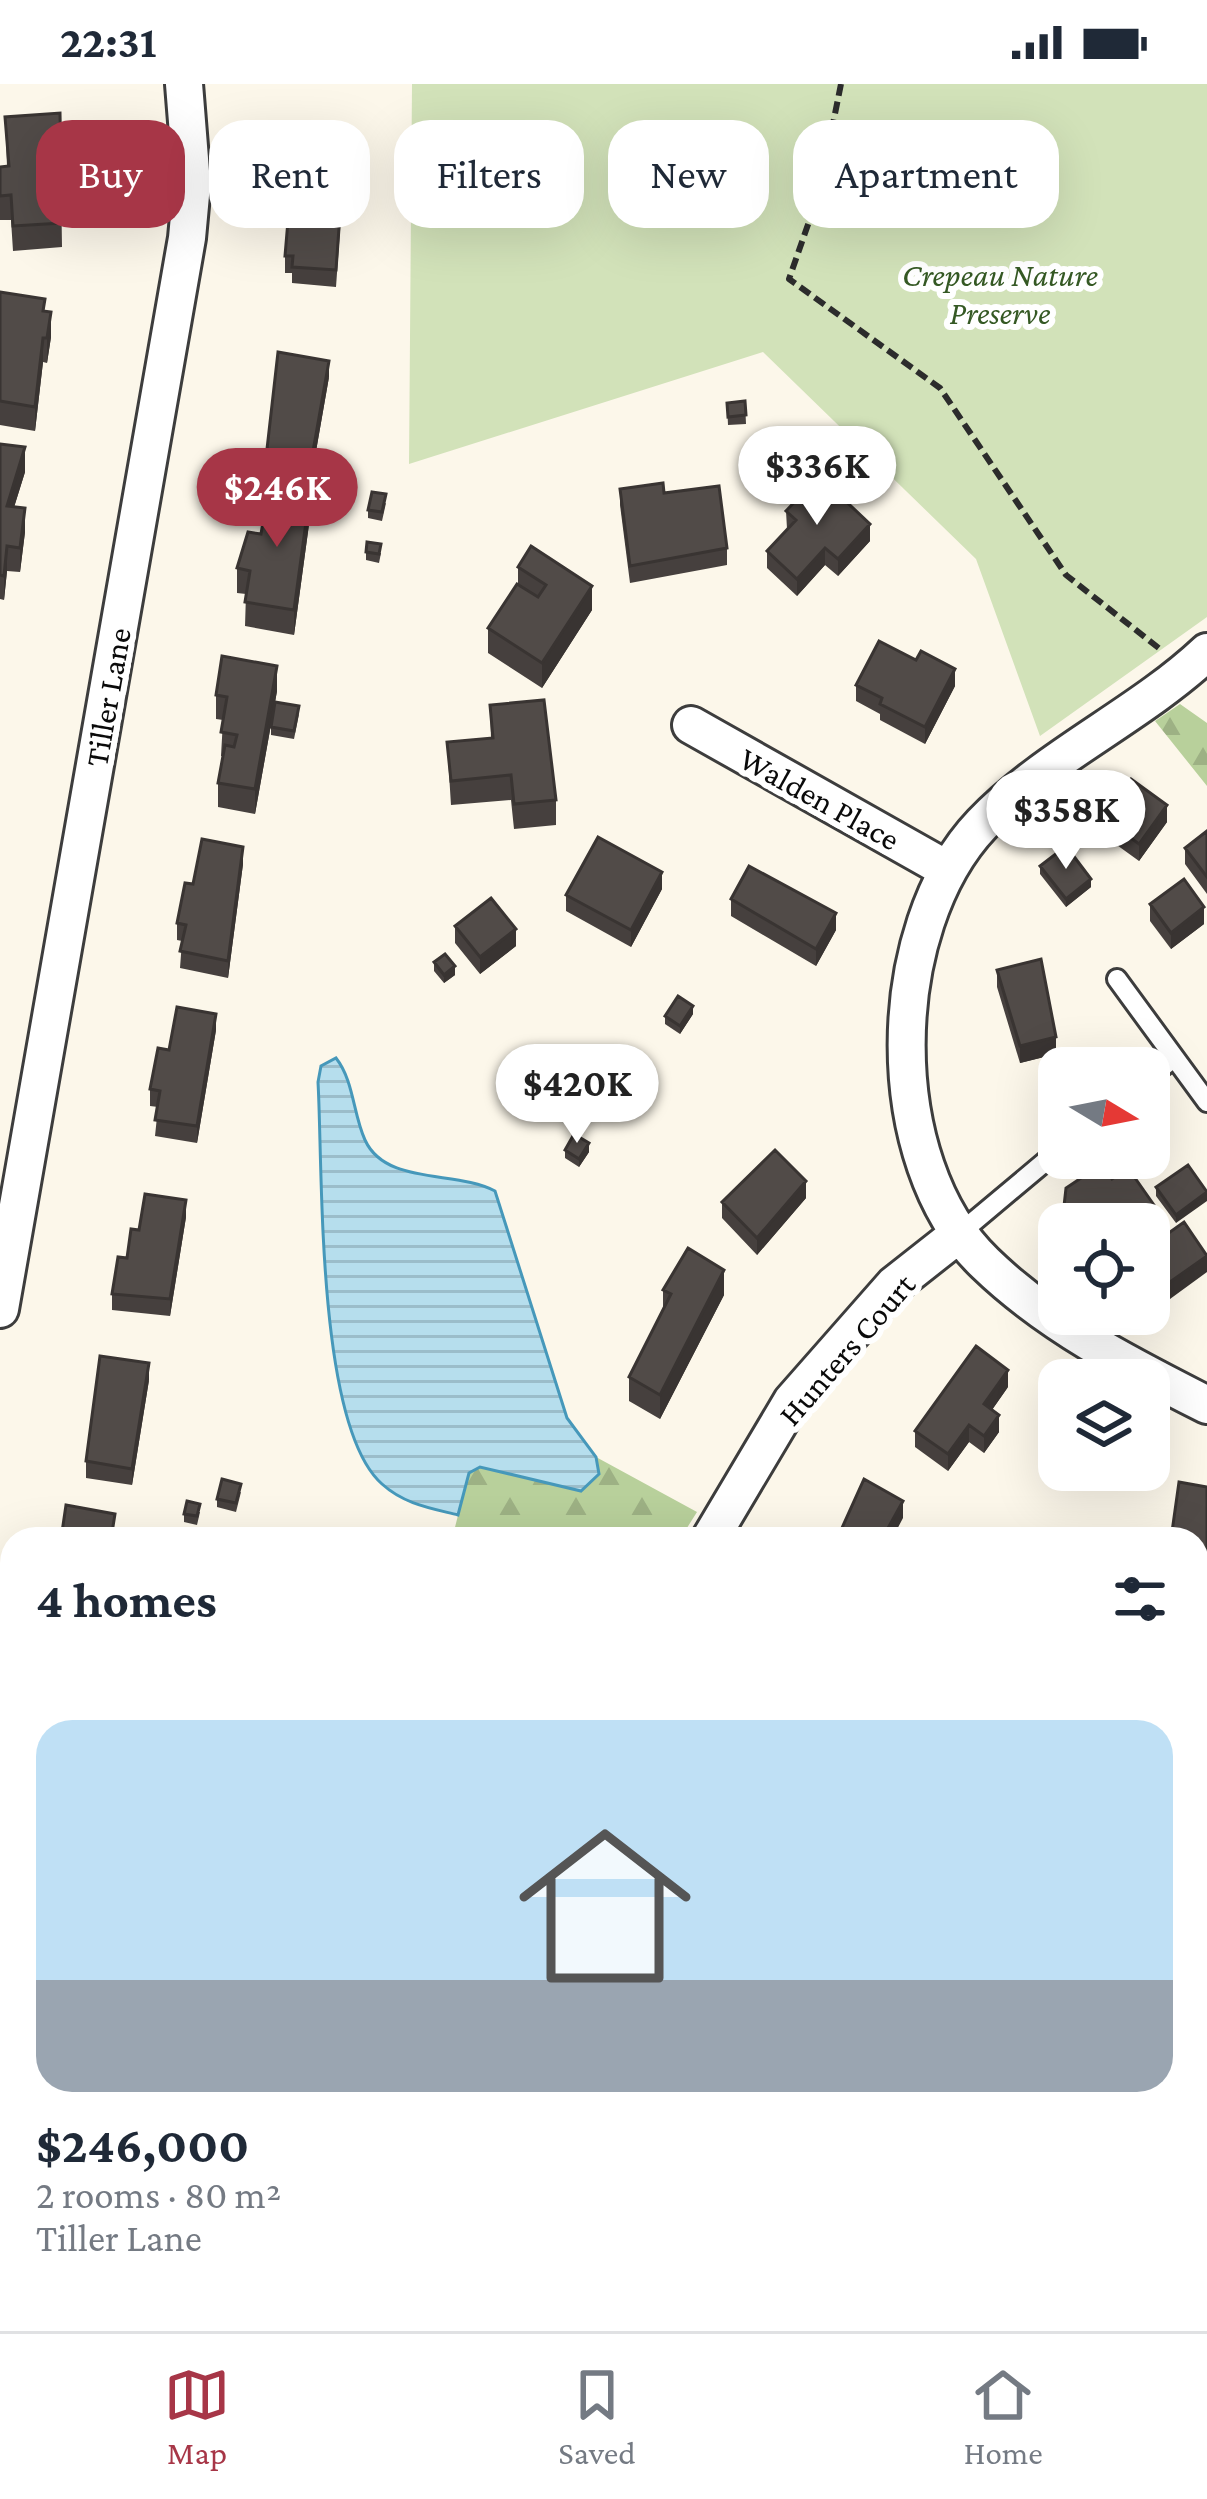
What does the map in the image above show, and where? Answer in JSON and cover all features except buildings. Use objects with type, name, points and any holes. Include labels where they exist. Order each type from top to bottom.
[{"type":"street","name":"Tiller Lane","points":[[0,1309],[187,238],[192,184],[184,84]]},
{"type":"street","points":[[1196,662],[982,824],[949,870],[930,911],[904,1006],[914,1110],[934,1188],[960,1233],[983,1262],[1069,1332],[1207,1406]]},
{"type":"street","name":"Walden Place","points":[[691,725],[949,870]]},
{"type":"street","name":"Hunters Court","points":[[717,1527],[792,1401],[894,1285],[960,1233]]},
{"type":"lane","points":[[1117,980],[1207,1102]]},
{"type":"lane","points":[[960,1233],[1038,1168]]},
{"type":"path","points":[[842,84],[819,193],[789,279],[940,388],[1066,575],[1196,662]]},
{"type":"green space","name":"Crepeau Nature Preserve","points":[[412,84],[1207,84],[1207,617],[1040,736],[976,559],[763,352],[409,464],[411,228],[584,228],[584,120],[412,120]]},
{"type":"green space","points":[[1180,704],[1207,723],[1207,786],[1155,721]]},
{"type":"green space","points":[[596,1457],[697,1512],[688,1527],[455,1527],[469,1472],[480,1466],[581,1490],[599,1474]]},
{"type":"water","points":[[336,1058],[365,1140],[375,1155],[405,1171],[495,1191],[567,1418],[596,1457],[599,1474],[581,1491],[480,1467],[469,1473],[458,1515],[390,1491],[361,1454],[334,1355],[323,1233],[318,1082],[321,1066]]}]
